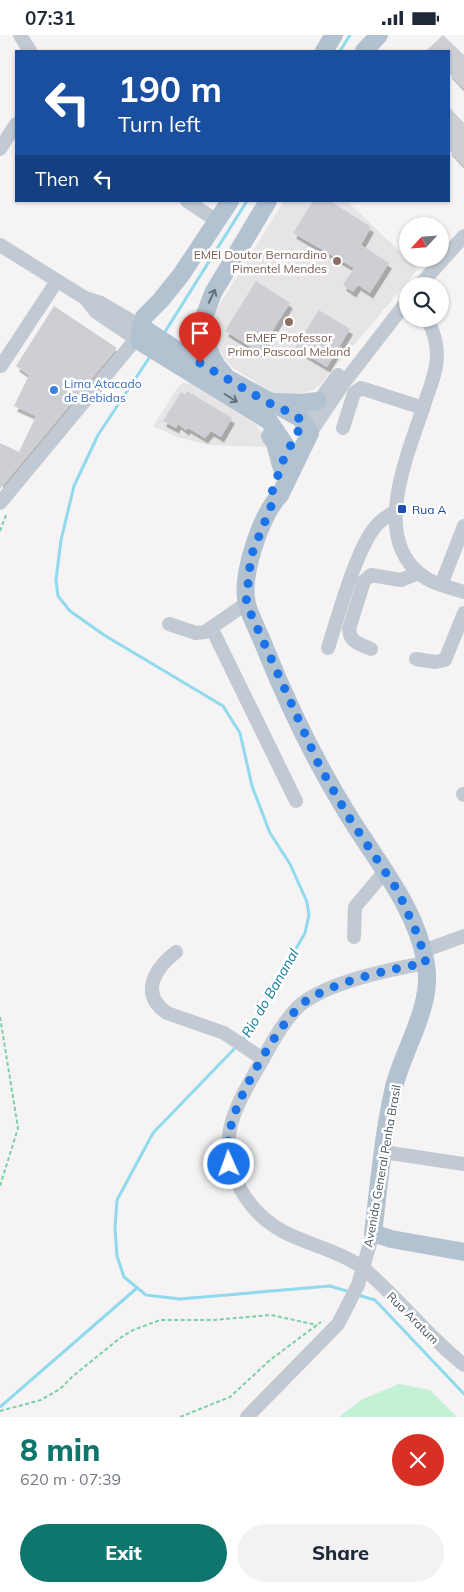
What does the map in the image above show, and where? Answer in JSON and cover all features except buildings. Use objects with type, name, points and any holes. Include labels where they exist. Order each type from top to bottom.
[{"type":"main road","points":[[325,50],[334,35]]},
{"type":"main road","points":[[365,50],[378,35]]},
{"type":"main road","points":[[229,202],[181,275],[144,317],[141,336],[262,408],[295,415],[307,428],[294,452],[280,495],[272,504],[251,556],[246,603]]},
{"type":"main road","points":[[164,351],[177,358],[192,350],[212,293],[267,202]]},
{"type":"main road","points":[[200,323],[205,330],[210,355],[230,380],[262,408],[269,421],[294,452]]},
{"type":"main road","points":[[185,355],[230,380]]},
{"type":"main road","points":[[262,408],[318,401]]},
{"type":"main road","points":[[262,408],[282,466]]},
{"type":"main road","points":[[272,504],[272,492],[282,466],[294,452]]},
{"type":"main road","name":"Avenida General Penha Brasil","points":[[246,603],[319,765],[348,816],[386,870],[410,915],[424,957],[428,976],[423,1005],[395,1086],[383,1152],[373,1233]]},
{"type":"main road","points":[[373,1233],[391,1239],[464,1252]]},
{"type":"street","points":[[20,35],[29,50]]},
{"type":"street","points":[[0,149],[15,126]]},
{"type":"street","points":[[188,202],[217,221]]},
{"type":"street","points":[[428,277],[464,236]]},
{"type":"street","points":[[0,245],[85,298],[101,303],[141,336],[0,503]]},
{"type":"street","points":[[1,366],[57,281]]},
{"type":"street","points":[[307,428],[387,329],[391,319],[399,310]]},
{"type":"street","points":[[307,428],[318,401],[382,323],[391,319]]},
{"type":"street","points":[[430,327],[436,343],[435,372],[402,478],[394,512],[395,527],[400,549],[418,573],[441,585],[464,592]]},
{"type":"street","points":[[343,428],[354,393],[361,388],[424,408]]},
{"type":"street","points":[[328,648],[350,582],[370,534],[382,520],[394,512]]},
{"type":"street","points":[[441,585],[464,526]]},
{"type":"street","points":[[372,649],[352,641],[349,636],[349,629],[364,581],[371,575],[401,580],[418,573]]},
{"type":"street","points":[[169,624],[196,633],[212,629],[246,603]]},
{"type":"street","points":[[416,659],[435,662],[445,660],[464,613]]},
{"type":"street","points":[[212,629],[296,801]]},
{"type":"street","points":[[354,937],[355,907],[386,870]]},
{"type":"street","name":"Rua Aratum","points":[[464,936],[424,957],[311,998],[290,1017],[258,1056],[237,1107],[227,1151],[229,1164],[236,1180],[256,1211],[268,1223],[363,1269],[432,1338],[464,1365]]},
{"type":"street","points":[[176,952],[158,969],[152,990],[154,1000],[167,1013],[224,1033],[258,1056]]},
{"type":"street","points":[[383,1152],[464,1164]]},
{"type":"street","name":"Avenida General Penha Brasil","points":[[247,1417],[330,1335],[358,1285],[373,1233]]},
{"type":"path","points":[[0,1017],[18,1128],[0,1186]]},
{"type":"path","points":[[0,1411],[41,1400],[60,1389],[73,1376],[134,1330],[160,1320],[213,1320],[271,1315],[317,1325],[270,1360],[230,1397],[180,1417]]},
{"type":"shaded area","points":[[283,202],[348,202],[399,251],[399,267],[416,267],[418,269],[411,277],[399,277],[399,291],[320,385],[313,390],[289,396],[276,395],[232,367],[221,354],[217,344],[214,324],[215,312]]},
{"type":"shaded area","points":[[183,383],[192,384],[256,424],[270,447],[209,445],[177,437],[153,426],[178,387]]},
{"type":"green space","points":[[399,1384],[430,1390],[457,1417],[339,1417],[361,1400]]},
{"type":"waterway","points":[[341,50],[350,35]]},
{"type":"waterway","points":[[163,335],[246,202]]},
{"type":"waterway","name":"Rio do Bananal","points":[[151,355],[98,435],[74,486],[61,540],[56,580],[58,596],[70,611],[104,635],[223,706],[240,733],[252,786],[270,833],[290,864],[307,902],[309,915],[305,933],[243,1040]]},
{"type":"waterway","name":"Rio do Bananal","points":[[237,1046],[153,1133],[117,1200],[115,1228],[117,1256],[124,1277],[146,1295],[180,1299],[330,1286],[350,1292]]},
{"type":"waterway","points":[[0,1407],[137,1288]]},
{"type":"waterway","name":"Rio do Bananal","points":[[358,1295],[375,1300],[464,1394]]},
{"type":"place","name":"EMEI Doutor Bernardino Pimentel Mendes","points":[[337,261]]},
{"type":"place","name":"EMEF Professor Primo Pascoal Meland","points":[[289,322]]},
{"type":"place","name":"Lima Atacado de Bebidas","points":[[54,390]]},
{"type":"place","name":"Rua A","points":[[402,509]]},
{"type":"route","points":[[200,363],[267,402],[295,415],[303,422],[284,458],[272,492],[272,504],[251,556],[246,603],[291,707],[332,790],[386,870],[410,915],[426,963],[365,977],[316,995],[298,1007],[269,1048],[237,1107],[232,1119],[229,1136],[227,1151],[229,1164]]}]
